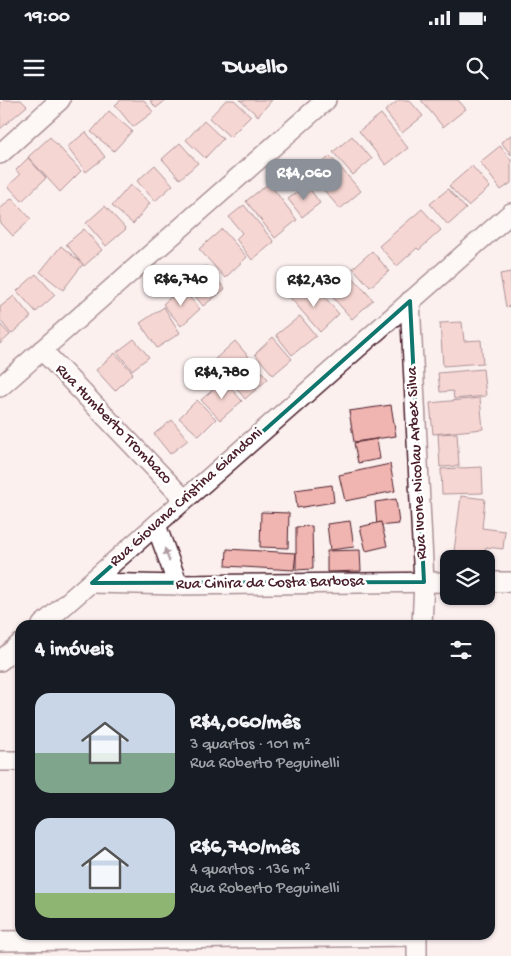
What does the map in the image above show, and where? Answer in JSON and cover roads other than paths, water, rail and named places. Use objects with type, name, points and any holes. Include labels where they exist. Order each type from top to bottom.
[{"type":"street","points":[[0,154],[60,100]]},
{"type":"street","points":[[0,387],[326,100]]},
{"type":"street","name":"Rua Giovana Cristina Giandoni","points":[[48,620],[511,213]]},
{"type":"street","name":"Rua Ivone Nicolau Arbex Silva","points":[[410,301],[424,582],[422,620]]},
{"type":"street","name":"Rua Humberto Trombaco","points":[[42,350],[184,499]]},
{"type":"street","points":[[156,524],[178,585]]},
{"type":"street","name":"Rua Cinira da Costa Barbosa","points":[[92,583],[178,585],[440,582]]},
{"type":"street","points":[[495,582],[511,582]]},
{"type":"street","points":[[0,661],[15,648]]},
{"type":"street","points":[[0,761],[15,761]]},
{"type":"street","points":[[0,941],[70,940]]},
{"type":"street","points":[[417,940],[417,956]]}]
